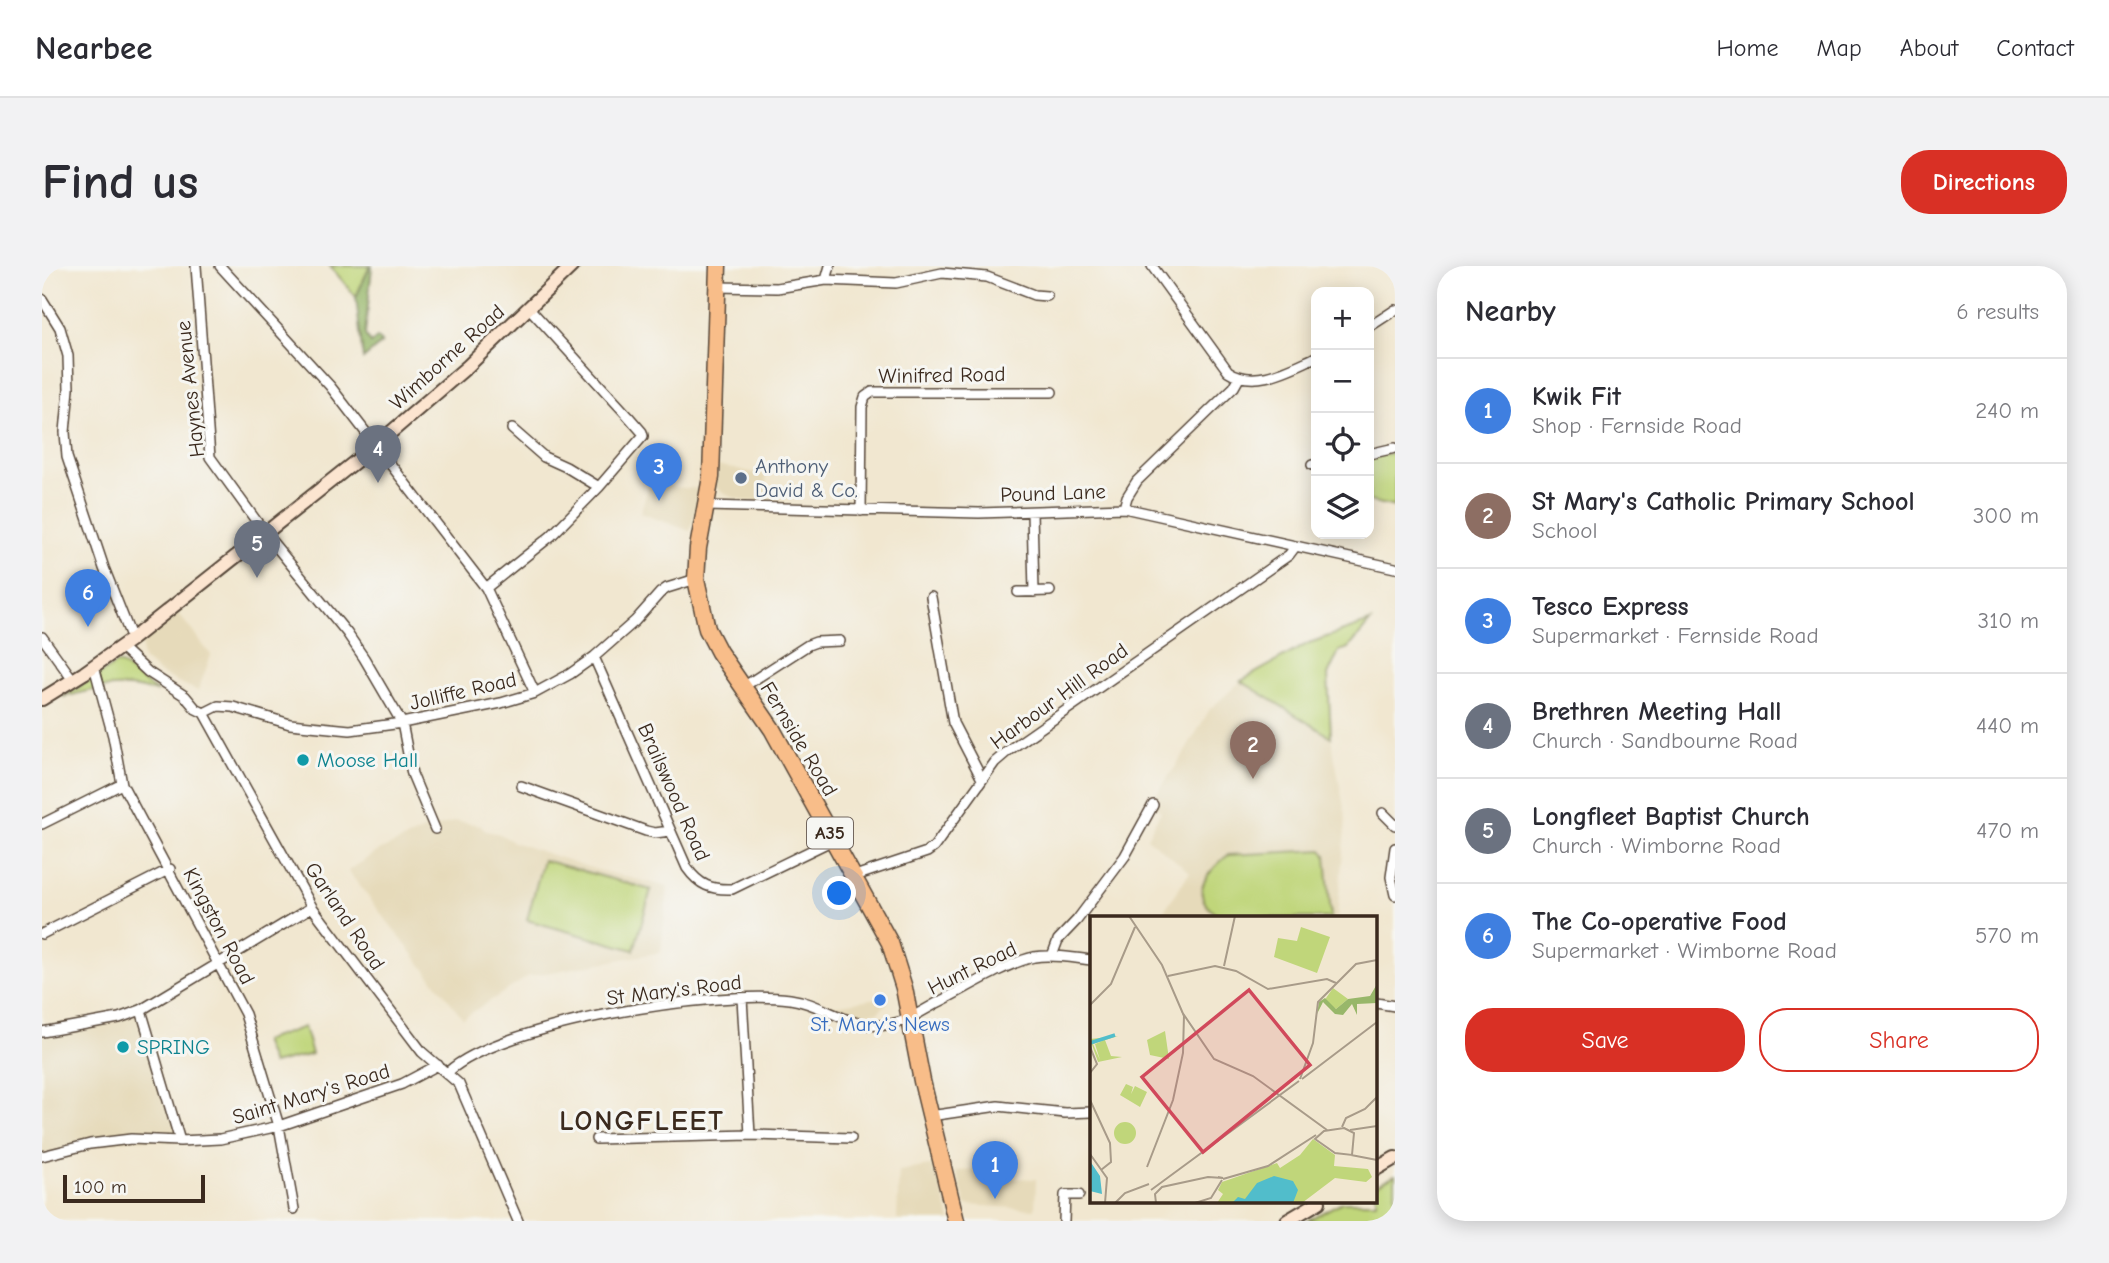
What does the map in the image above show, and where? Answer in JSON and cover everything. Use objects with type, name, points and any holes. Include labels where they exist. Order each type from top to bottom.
[{"type":"highway","name":"Fernside Road","points":[[718,266],[712,448],[696,579],[707,629],[719,652],[772,729],[890,943],[904,988],[930,1116],[956,1221]]},
{"type":"main road","name":"Wimborne Road","points":[[42,699],[126,643],[375,446],[433,398],[572,266]]},
{"type":"main road","points":[[1378,1168],[1395,1158]]},
{"type":"main road","points":[[1287,1221],[1317,1203]]},
{"type":"street","name":"Haynes Avenue","points":[[196,266],[210,457],[265,533],[347,633],[402,723]]},
{"type":"street","points":[[220,266],[330,386],[486,588],[535,692]]},
{"type":"street","points":[[826,280],[830,266]]},
{"type":"street","points":[[1152,266],[1228,371],[1239,378],[1257,379],[1311,359]]},
{"type":"street","points":[[716,287],[777,288],[826,280],[896,283],[942,269],[987,277],[1034,295],[1047,296]]},
{"type":"street","points":[[42,299],[60,328],[68,356],[69,389],[65,432],[67,457],[126,643]]},
{"type":"street","points":[[486,588],[551,536],[600,486],[640,440],[642,432],[529,308]]},
{"type":"street","points":[[1374,324],[1395,310]]},
{"type":"street","points":[[1124,508],[1137,481],[1234,387],[1239,378]]},
{"type":"street","name":"Winifred Road","points":[[861,512],[862,407],[867,395],[877,391],[1052,392]]},
{"type":"street","points":[[512,429],[544,457],[600,486]]},
{"type":"street","points":[[1374,453],[1395,448]]},
{"type":"street","name":"Pound Lane","points":[[707,506],[861,512],[1032,512],[1124,508],[1395,568]]},
{"type":"street","points":[[1032,512],[1034,592]]},
{"type":"street","name":"Harbour Hill Road","points":[[855,876],[928,852],[995,762],[1009,750],[1289,555],[1295,547]]},
{"type":"street","name":"Jolliffe Road","points":[[204,713],[218,706],[233,707],[290,723],[338,729],[402,723],[501,703],[535,692],[570,674],[635,621],[660,593],[696,579]]},
{"type":"street","points":[[1018,592],[1050,591]]},
{"type":"street","points":[[931,597],[953,723],[982,779]]},
{"type":"street","points":[[42,638],[73,680]]},
{"type":"street","points":[[743,687],[808,645],[840,641]]},
{"type":"street","name":"Garland Road","points":[[126,643],[148,672],[185,695],[196,709],[204,713],[312,907],[422,1052],[460,1084],[518,1221]]},
{"type":"street","name":"Brailswood Road","points":[[594,657],[687,869],[694,878],[705,886],[718,890],[732,889],[833,840]]},
{"type":"street","name":"Kingston Road","points":[[94,666],[122,784],[170,869],[245,1014],[279,1126],[294,1209]]},
{"type":"street","points":[[402,723],[412,774],[435,829]]},
{"type":"street","points":[[42,824],[122,784]]},
{"type":"street","points":[[521,786],[646,831],[670,831]]},
{"type":"street","points":[[1052,956],[1058,940],[1077,920],[1125,856],[1153,805]]},
{"type":"street","points":[[1383,813],[1395,825]]},
{"type":"street","points":[[1394,891],[1391,877],[1395,848]]},
{"type":"street","points":[[42,934],[170,869]]},
{"type":"street","points":[[42,1032],[120,1018],[141,1010],[312,907]]},
{"type":"street","name":"Hunt Road","points":[[911,1018],[1014,964],[1034,957],[1090,960]]},
{"type":"street","points":[[742,998],[750,1135]]},
{"type":"street","name":"St Mary's Road","points":[[448,1072],[490,1048],[550,1027],[676,1004],[742,998],[793,999],[864,1026],[890,1024],[911,1018]]},
{"type":"street","points":[[141,1010],[180,1141]]},
{"type":"street","name":"Saint Mary's Road","points":[[42,1156],[90,1144],[131,1139],[220,1139],[279,1126],[402,1084],[436,1064]]},
{"type":"street","points":[[930,1116],[998,1106],[1065,1113],[1090,1112]]},
{"type":"street","points":[[596,1139],[750,1135],[851,1138]]},
{"type":"street","points":[[1064,1221],[1065,1195],[1079,1195]]},
{"type":"shaded area","points":[[716,465],[766,475],[767,501],[746,501],[729,496],[715,486]]},
{"type":"shaded area","points":[[651,480],[673,487],[702,489],[690,531],[640,513]]},
{"type":"shaded area","points":[[177,612],[211,655],[198,691],[161,674],[145,661],[142,655],[142,642]]},
{"type":"shaded area","points":[[1241,681],[1331,737],[1346,819],[1337,916],[1178,916],[1163,912],[1190,872],[1147,838],[1161,811],[1153,805],[1152,800],[1182,757],[1210,709]]},
{"type":"shaded area","points":[[456,821],[480,825],[486,831],[500,834],[513,842],[594,869],[668,887],[661,952],[529,976],[463,1018],[348,871],[377,852],[424,830]]},
{"type":"shaded area","points":[[890,996],[878,1012],[859,1013],[829,1006]]},
{"type":"shaded area","points":[[141,1010],[180,1141],[131,1139],[42,1156],[42,1032]]},
{"type":"shaded area","points":[[937,1165],[950,1221],[897,1221],[899,1171]]},
{"type":"shaded area","points":[[1009,1169],[1010,1178],[1036,1179],[1035,1209],[966,1205],[956,1171]]},
{"type":"green space","points":[[330,266],[370,266],[356,297]]},
{"type":"green space","points":[[370,266],[365,335],[371,343],[377,338],[382,343],[363,359],[356,297]]},
{"type":"green space","points":[[1395,452],[1395,507],[1374,502],[1374,457]]},
{"type":"green space","points":[[1370,622],[1349,648],[1339,651],[1328,675],[1331,737],[1241,681],[1309,643]]},
{"type":"green space","points":[[116,664],[121,664],[157,692],[120,687],[63,697]]},
{"type":"green space","points":[[1322,850],[1326,855],[1331,916],[1221,916],[1212,911],[1205,903],[1202,887],[1211,871],[1228,855]]},
{"type":"green space","points":[[543,860],[651,890],[634,950],[527,920]]},
{"type":"green space","points":[[304,1027],[312,1054],[272,1064],[263,1041]]},
{"type":"green space","points":[[1395,1175],[1395,1221],[1306,1221],[1340,1203],[1378,1203],[1378,1184]]},
{"type":"place","name":"Anthony David & Co.","points":[[741,478]]},
{"type":"place","name":"Brethren Meeting Hall","points":[[378,483]]},
{"type":"place","name":"Tesco Express","points":[[659,501]]},
{"type":"place","name":"Longfleet Baptist Church","points":[[257,578]]},
{"type":"place","name":"The Co-operative Food","points":[[88,627]]},
{"type":"place","name":"Moose Hall","points":[[303,760]]},
{"type":"place","name":"St Mary's Catholic Primary School","points":[[1253,779]]},
{"type":"place","name":"St. Mary's News","points":[[880,1000]]},
{"type":"place","name":"SPRING","points":[[123,1047]]},
{"type":"place","name":"Kwik Fit","points":[[995,1199]]},
{"type":"district","name":"LONGFLEET","points":[[642,1121]]}]
